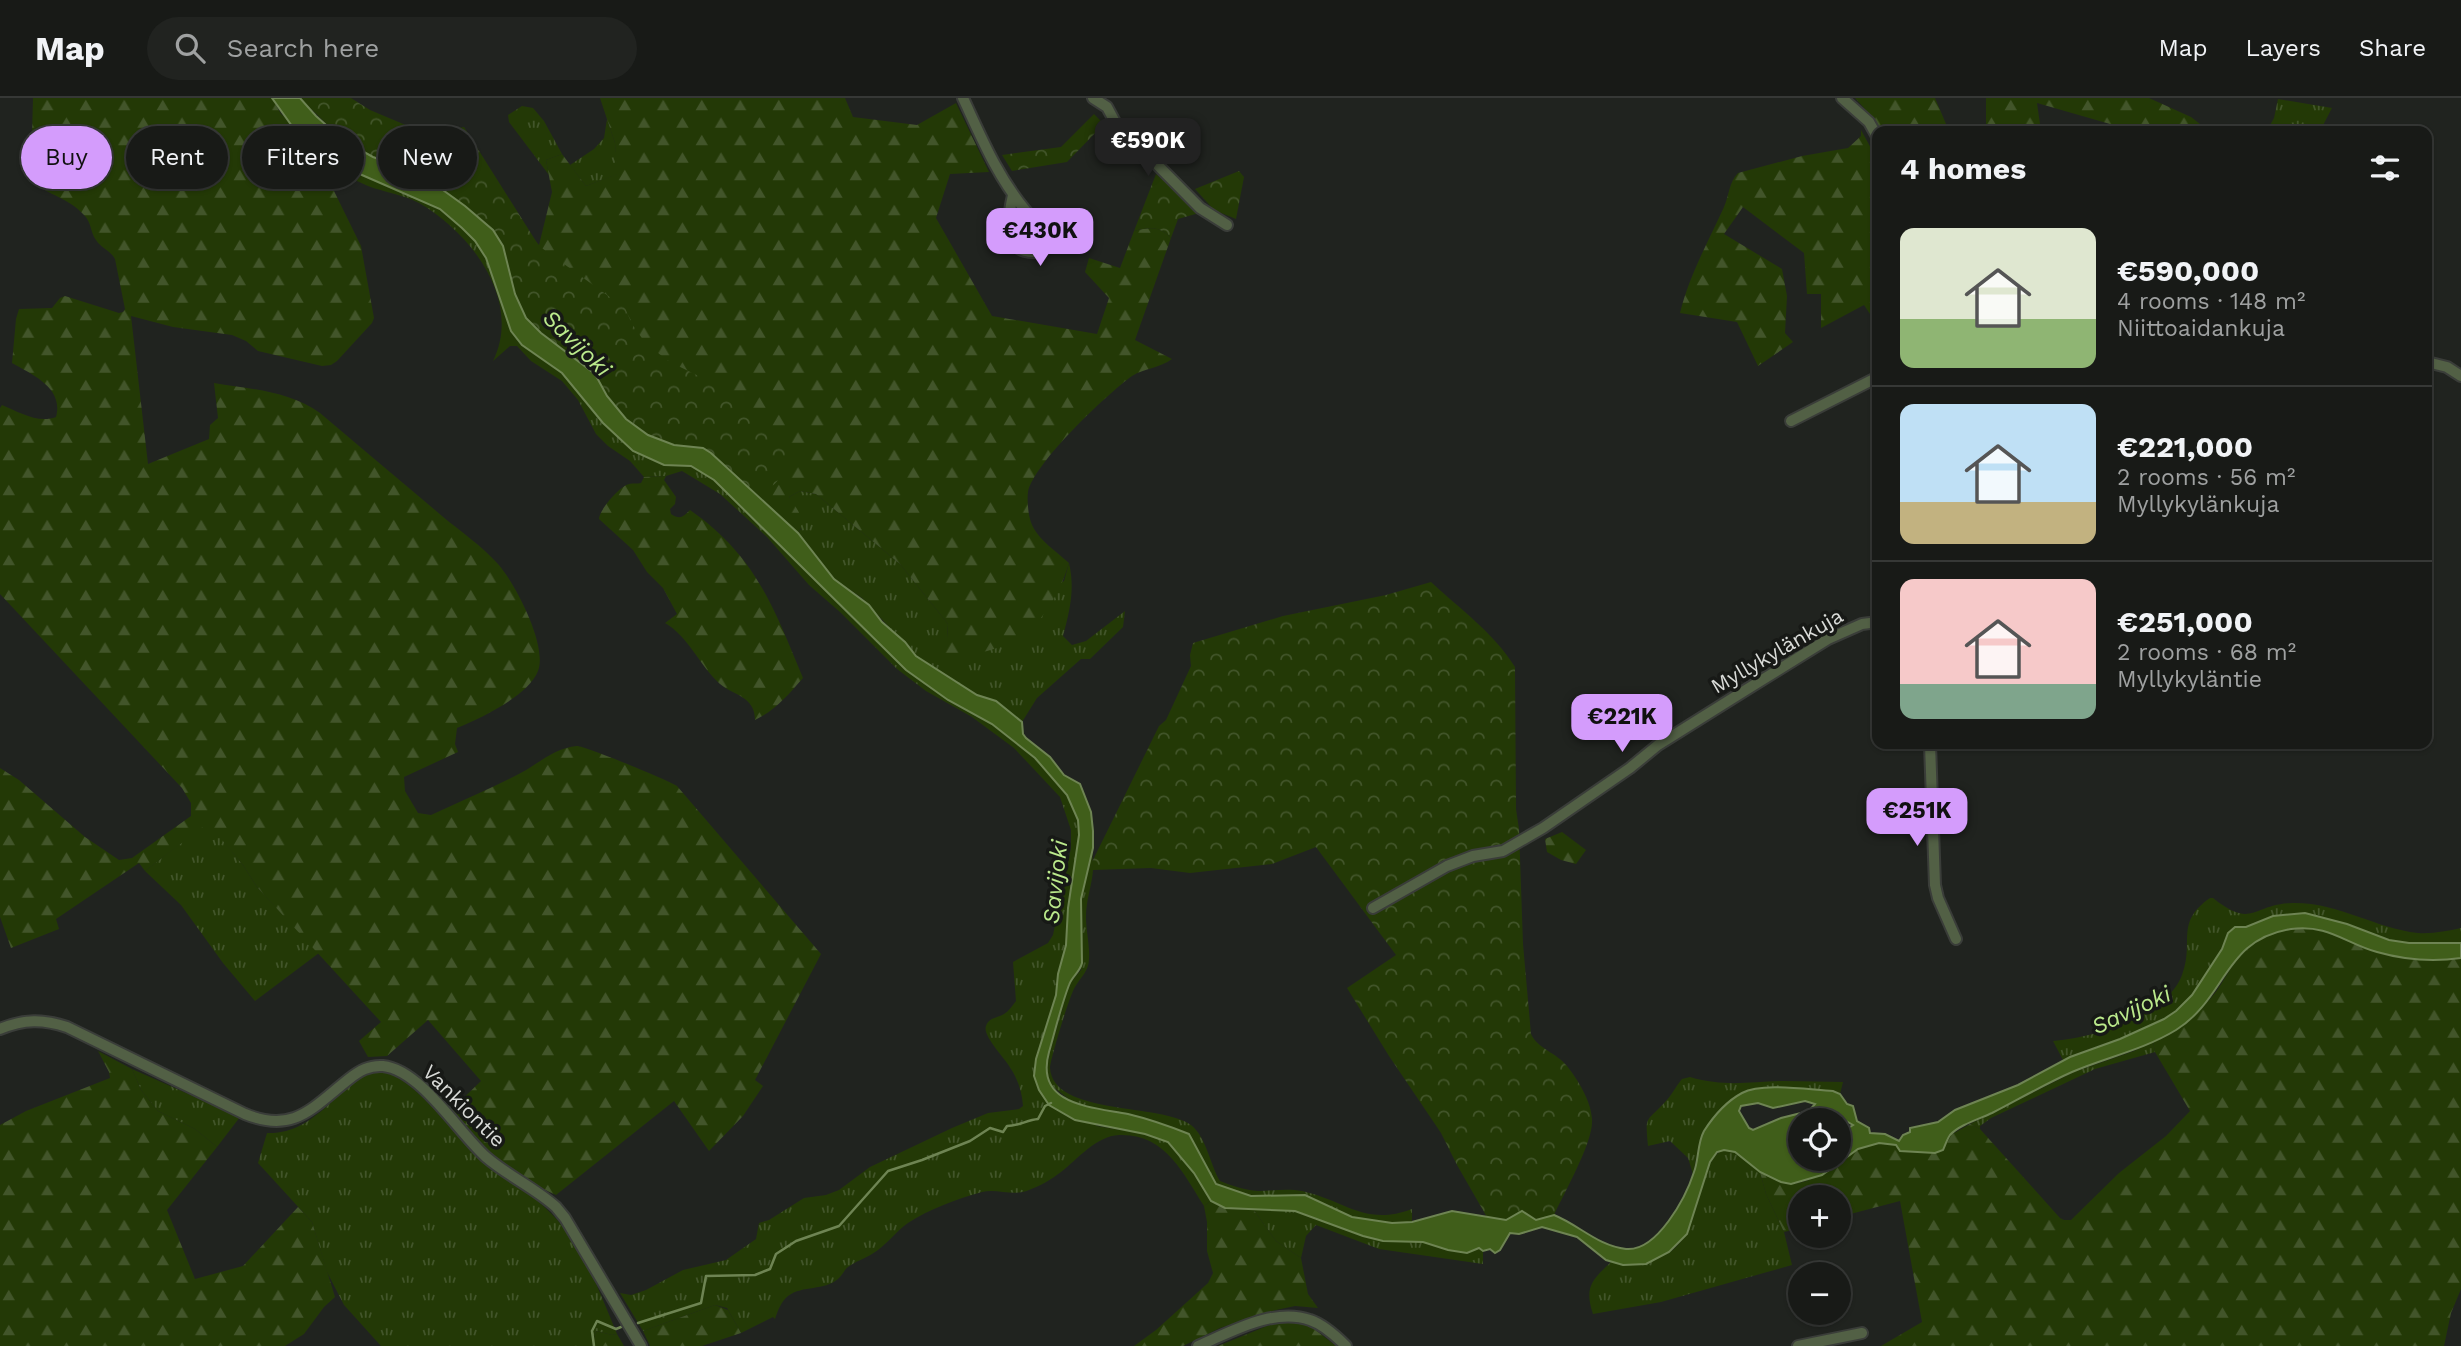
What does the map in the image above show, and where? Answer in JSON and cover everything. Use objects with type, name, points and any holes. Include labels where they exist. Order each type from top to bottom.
[{"type":"street","points":[[963,98],[985,149],[1013,195],[1045,237],[1046,248],[1041,252],[1018,249],[1011,237],[1008,225],[1013,195]]},
{"type":"street","points":[[1093,98],[1107,107],[1115,122],[1200,208],[1227,225]]},
{"type":"street","points":[[1842,98],[1872,127]]},
{"type":"street","points":[[2432,363],[2447,367],[2461,376]]},
{"type":"street","points":[[1791,421],[1872,379]]},
{"type":"street","name":"Myllykylänkuja","points":[[1373,908],[1447,866],[1473,856],[1503,851],[1533,834],[1630,768],[1658,745],[1842,632],[1872,623]]},
{"type":"street","points":[[1930,749],[1935,885],[1956,939]]},
{"type":"street","name":"Vankiontie","points":[[0,1029],[30,1021],[49,1021],[67,1027],[245,1114],[275,1123],[304,1114],[358,1072],[384,1066],[399,1071],[411,1078],[488,1159],[556,1207],[641,1346]]},
{"type":"street","points":[[1198,1346],[1235,1330],[1283,1315],[1311,1320],[1346,1346]]},
{"type":"street","points":[[1798,1346],[1862,1333]]},
{"type":"green space","points":[[33,98],[272,98],[281,114],[295,126],[242,126],[242,189],[333,189],[361,246],[374,318],[372,323],[337,361],[322,366],[258,351],[246,341],[232,335],[173,327],[131,316],[148,464],[209,439],[210,425],[218,418],[214,383],[282,395],[320,413],[498,564],[521,600],[538,646],[538,671],[525,689],[503,705],[457,728],[455,744],[458,752],[404,777],[405,791],[418,813],[431,815],[515,776],[568,747],[577,746],[595,751],[677,786],[821,954],[755,1080],[763,1086],[743,1116],[709,1151],[674,1101],[556,1195],[526,1179],[486,1148],[449,1112],[481,1081],[428,1020],[387,1056],[368,1057],[359,1041],[381,1022],[257,887],[243,865],[208,823],[145,871],[139,863],[56,919],[59,929],[11,948],[0,917],[0,768],[19,780],[85,837],[119,860],[132,858],[191,816],[191,803],[182,788],[0,594],[0,408],[2,405],[29,416],[49,419],[56,417],[57,407],[51,390],[45,384],[12,363],[19,309],[52,308],[65,296],[119,313],[125,309],[115,259],[111,253],[96,240],[87,218],[78,209],[44,189],[112,189],[112,126],[32,126]]},
{"type":"green space","points":[[300,98],[351,98],[370,110],[408,126],[378,126],[378,159],[364,152],[364,126],[329,126]]},
{"type":"green space","points":[[600,98],[845,98],[853,117],[917,125],[956,103],[989,172],[950,174],[936,218],[992,316],[1097,334],[1109,298],[1085,272],[1089,258],[1120,268],[1134,231],[1154,228],[1171,238],[1135,340],[1172,359],[1132,376],[1106,398],[1057,447],[1033,479],[1028,492],[1032,526],[1046,543],[1069,563],[1051,603],[1038,622],[1022,637],[984,652],[943,658],[935,651],[947,638],[948,624],[900,564],[816,494],[800,491],[789,497],[801,519],[798,533],[724,464],[505,207],[539,245],[552,192],[546,160],[562,154],[586,186],[617,174],[615,143]]},
{"type":"green space","points":[[1855,98],[1935,98],[1947,126],[1878,126]]},
{"type":"green space","points":[[1986,98],[2149,98],[2191,117],[2203,126],[2117,126],[2037,103],[2040,126],[1986,126]]},
{"type":"green space","points":[[2278,99],[2332,108],[2323,126],[2270,126]]},
{"type":"green space","points":[[522,106],[533,108],[544,121],[562,154],[546,160],[549,175],[509,122],[508,115]]},
{"type":"green space","points":[[1094,114],[1104,124],[1067,162],[1012,171],[1002,155],[1061,147]]},
{"type":"green space","points":[[607,119],[615,143],[618,174],[586,186],[570,165],[594,149],[604,138]]},
{"type":"green space","points":[[1861,130],[1872,150],[1872,317],[1864,305],[1821,328],[1821,294],[1807,294],[1804,253],[1743,207],[1724,234],[1782,269],[1787,296],[1785,333],[1793,342],[1758,366],[1737,322],[1680,313],[1694,272],[1738,173],[1802,156],[1848,148],[1861,136]]},
{"type":"green space","points":[[477,148],[539,246],[625,308],[646,344],[670,362],[721,387],[749,405],[787,443],[784,468],[778,480],[757,495],[703,448],[674,445],[648,435],[626,419],[607,396],[595,374],[541,333],[526,318],[515,294],[503,246],[493,230],[441,189],[477,189]]},
{"type":"green space","points":[[1239,171],[1244,177],[1236,219],[1214,210],[1195,189]]},
{"type":"green space","points":[[1156,174],[1199,213],[1178,219],[1171,238],[1154,228],[1134,231]]},
{"type":"green space","points":[[364,176],[378,182],[378,189],[395,189],[441,209],[475,241],[486,258],[511,331],[522,345],[562,373],[633,451],[664,465],[691,466],[714,480],[906,670],[948,700],[992,723],[1035,758],[1067,795],[1078,820],[1079,835],[1068,908],[1066,945],[1058,974],[1056,995],[1036,1059],[1034,1076],[1097,1126],[1145,1134],[1168,1142],[1194,1173],[1211,1201],[1204,1206],[1180,1169],[1161,1148],[1135,1136],[1111,1136],[1088,1149],[1057,1175],[1033,1188],[1017,1193],[982,1192],[916,1218],[877,1251],[848,1267],[832,1283],[800,1290],[788,1296],[775,1319],[773,1317],[741,1333],[727,1308],[715,1305],[643,1331],[620,1293],[631,1295],[683,1270],[726,1260],[756,1239],[759,1223],[769,1220],[804,1198],[839,1190],[870,1167],[952,1128],[988,1113],[1019,1109],[1023,1106],[1016,1077],[988,1036],[986,1026],[991,1019],[1006,1013],[1016,1001],[1013,962],[1048,943],[1053,935],[1071,848],[1071,830],[1060,797],[1014,748],[972,717],[926,691],[897,669],[809,585],[767,537],[720,494],[682,471],[666,476],[644,477],[630,461],[596,434],[578,400],[562,381],[531,361],[517,346],[510,346],[493,361],[501,338],[501,315],[496,292],[473,250],[456,231],[419,203],[368,186],[364,184]]},
{"type":"green space","points":[[666,476],[664,480],[676,497],[675,504],[670,509],[671,514],[681,517],[690,510],[713,528],[747,565],[772,606],[803,678],[775,707],[755,720],[748,701],[720,684],[681,636],[665,623],[677,614],[663,588],[647,572],[633,550],[599,519],[606,504],[625,486],[641,483],[644,477]]},
{"type":"green space","points":[[800,491],[816,494],[900,564],[948,624],[947,638],[1064,581],[1069,563],[1071,600],[1063,636],[1072,645],[1086,641],[1125,611],[1123,627],[1090,659],[1081,659],[1037,698],[1022,722],[996,701],[977,695],[916,656],[862,598],[834,579],[798,533],[801,529],[789,497]]},
{"type":"green space","points":[[1431,582],[1487,632],[1515,667],[1516,809],[1531,1034],[1538,1044],[1567,1066],[1583,1091],[1591,1112],[1588,1140],[1554,1215],[1536,1220],[1529,1217],[1488,1219],[1441,1133],[1347,988],[1396,955],[1316,847],[1272,864],[1190,873],[1151,868],[1093,870],[1092,862],[1191,666],[1193,643],[1283,616],[1386,595]]},
{"type":"green space","points":[[208,822],[257,887],[319,953],[255,1001],[223,963],[181,905],[145,871]]},
{"type":"green space","points":[[1562,832],[1586,850],[1576,864],[1547,852],[1545,839]]},
{"type":"green space","points":[[1093,849],[1093,870],[1086,917],[1089,963],[1072,992],[1053,1053],[1050,1068],[1056,1083],[1069,1094],[1088,1101],[1177,1118],[1191,1125],[1205,1144],[1220,1181],[1225,1183],[1258,1191],[1302,1191],[1368,1214],[1396,1214],[1412,1209],[1412,1222],[1392,1223],[1352,1217],[1305,1195],[1251,1196],[1216,1184],[1189,1134],[1130,1115],[1075,1104],[1052,1086],[1046,1073],[1049,1055],[1069,984],[1081,970],[1081,899]]},
{"type":"green space","points":[[2210,898],[2245,914],[2279,904],[2309,904],[2418,933],[2461,928],[2461,943],[2409,943],[2389,940],[2317,915],[2258,921],[2246,927],[2235,927],[2202,982],[2177,1010],[2151,1027],[2063,1060],[2053,1041],[2088,1035],[2126,1022],[2161,1002],[2174,989],[2185,963],[2187,934],[2192,916]]},
{"type":"green space","points":[[2293,929],[2321,929],[2376,952],[2420,960],[2461,958],[2461,1289],[2451,1313],[2444,1346],[1881,1346],[1922,1322],[1900,1201],[1851,1214],[1851,1185],[1788,1185],[1788,1231],[1784,1232],[1766,1194],[1760,1172],[1791,1184],[1804,1182],[1827,1171],[1851,1171],[1851,1155],[1868,1145],[1879,1143],[1896,1145],[1900,1151],[1935,1153],[1943,1150],[1949,1136],[1970,1124],[1980,1129],[2060,1218],[2071,1220],[2119,1173],[2166,1136],[2190,1111],[2155,1052],[2153,1041],[2176,1028],[2204,1006],[2248,946],[2267,935]]},
{"type":"green space","points":[[2153,1041],[2155,1052],[2095,1069],[1991,1118],[1980,1126],[1980,1129],[1970,1124],[2074,1072],[2134,1051]]},
{"type":"green space","points":[[98,1051],[132,1069],[141,1090],[158,1111],[195,1129],[217,1147],[167,1210],[195,1279],[243,1266],[298,1207],[312,1222],[335,1297],[304,1334],[285,1346],[0,1346],[0,1125],[26,1111],[110,1078]]},
{"type":"green space","points":[[132,1069],[240,1117],[217,1147],[195,1129],[158,1111],[141,1090]]},
{"type":"green space","points":[[378,1070],[391,1074],[417,1092],[474,1152],[533,1197],[564,1228],[587,1266],[617,1334],[596,1331],[592,1346],[381,1346],[344,1305],[327,1272],[312,1222],[258,1163],[267,1133],[299,1126],[313,1118],[350,1086]]},
{"type":"green space","points":[[1690,1077],[1725,1083],[1843,1082],[1840,1094],[1833,1091],[1760,1088],[1699,1144],[1693,1174],[1688,1158],[1670,1141],[1648,1146],[1647,1129],[1650,1117],[1682,1079]]},
{"type":"green space","points":[[1724,1150],[1735,1152],[1760,1172],[1766,1194],[1784,1232],[1791,1262],[1788,1262],[1788,1266],[1661,1302],[1593,1314],[1590,1290],[1595,1279],[1611,1262],[1630,1263],[1665,1254],[1681,1242],[1689,1228],[1709,1166],[1715,1156]]},
{"type":"green space","points":[[1211,1201],[1225,1208],[1253,1209],[1276,1241],[1301,1258],[1308,1294],[1318,1308],[1295,1306],[1276,1310],[1220,1328],[1183,1346],[1134,1346],[1208,1283],[1213,1273],[1207,1251],[1204,1206]]},
{"type":"green space","points":[[1253,1209],[1296,1211],[1383,1241],[1423,1242],[1448,1250],[1479,1248],[1483,1251],[1483,1264],[1379,1249],[1316,1225],[1306,1236],[1301,1258],[1276,1241]]},
{"type":"green space","points":[[715,1305],[728,1310],[741,1333],[702,1346],[650,1346],[643,1331]]},
{"type":"green space","points":[[1282,1320],[1309,1325],[1336,1346],[1218,1346]]},
{"type":"green space","points":[[596,1331],[617,1334],[624,1346],[592,1346]]},
{"type":"shaded area","points":[[272,98],[300,98],[327,126],[292,126]]},
{"type":"shaded area","points":[[364,152],[378,159],[378,182],[364,176]]},
{"type":"shaded area","points":[[394,189],[441,189],[493,230],[503,246],[515,294],[526,318],[541,333],[595,374],[607,396],[626,419],[648,435],[674,445],[703,448],[711,453],[798,533],[834,579],[869,605],[916,656],[977,695],[996,701],[1022,722],[1026,738],[1050,757],[1064,775],[1080,784],[1091,812],[1093,831],[1093,848],[1081,899],[1082,963],[1069,985],[1049,1052],[1047,1070],[1050,1083],[1058,1094],[1070,1101],[1144,1118],[1189,1134],[1216,1184],[1251,1196],[1305,1195],[1352,1217],[1392,1223],[1412,1222],[1452,1211],[1506,1220],[1522,1211],[1536,1220],[1554,1215],[1606,1244],[1626,1249],[1637,1248],[1649,1242],[1669,1221],[1694,1172],[1704,1131],[1731,1100],[1742,1093],[1774,1087],[1833,1091],[1853,1106],[1857,1121],[1869,1128],[1870,1133],[1885,1134],[1899,1141],[1903,1135],[1910,1132],[1910,1128],[1938,1122],[1955,1110],[2018,1085],[2070,1057],[2164,1019],[2192,995],[2222,949],[2228,933],[2235,927],[2246,927],[2273,916],[2305,913],[2347,924],[2389,940],[2409,943],[2461,943],[2461,958],[2430,960],[2398,957],[2316,929],[2291,929],[2269,935],[2252,944],[2239,957],[2206,1002],[2176,1030],[2138,1048],[2072,1072],[1964,1125],[1950,1135],[1943,1150],[1935,1153],[1900,1151],[1896,1145],[1879,1143],[1858,1149],[1851,1154],[1851,1108],[1812,1108],[1815,1104],[1805,1101],[1773,1108],[1758,1103],[1741,1106],[1739,1111],[1753,1130],[1788,1116],[1788,1171],[1828,1171],[1791,1184],[1760,1172],[1735,1152],[1717,1152],[1710,1162],[1687,1234],[1669,1252],[1646,1264],[1623,1265],[1606,1260],[1577,1237],[1542,1227],[1519,1234],[1510,1233],[1500,1250],[1495,1253],[1490,1249],[1483,1251],[1479,1248],[1467,1253],[1423,1242],[1383,1241],[1295,1211],[1225,1208],[1211,1201],[1194,1173],[1168,1142],[1145,1134],[1075,1120],[1049,1105],[1039,1090],[1034,1076],[1036,1059],[1056,995],[1058,974],[1066,945],[1068,908],[1079,835],[1078,820],[1067,795],[1035,758],[992,724],[948,700],[906,670],[714,480],[691,466],[664,465],[633,451],[603,423],[562,373],[522,345],[511,331],[486,258],[475,241],[440,209]]},
{"type":"waterway","points":[[638,1323],[701,1303],[706,1276],[755,1275],[770,1269],[776,1254],[796,1241],[839,1226],[888,1171],[970,1141],[990,1128],[1003,1132],[1007,1126],[1038,1119],[1045,1106],[1051,1103]]},
{"type":"waterway","points":[[594,1346],[592,1331],[597,1321],[616,1329],[621,1327]]},
{"type":"water label","name":"Savijoki","points":[[577,343]]},
{"type":"water label","name":"Savijoki","points":[[1055,882]]},
{"type":"water label","name":"Savijoki","points":[[2131,1010]]}]
